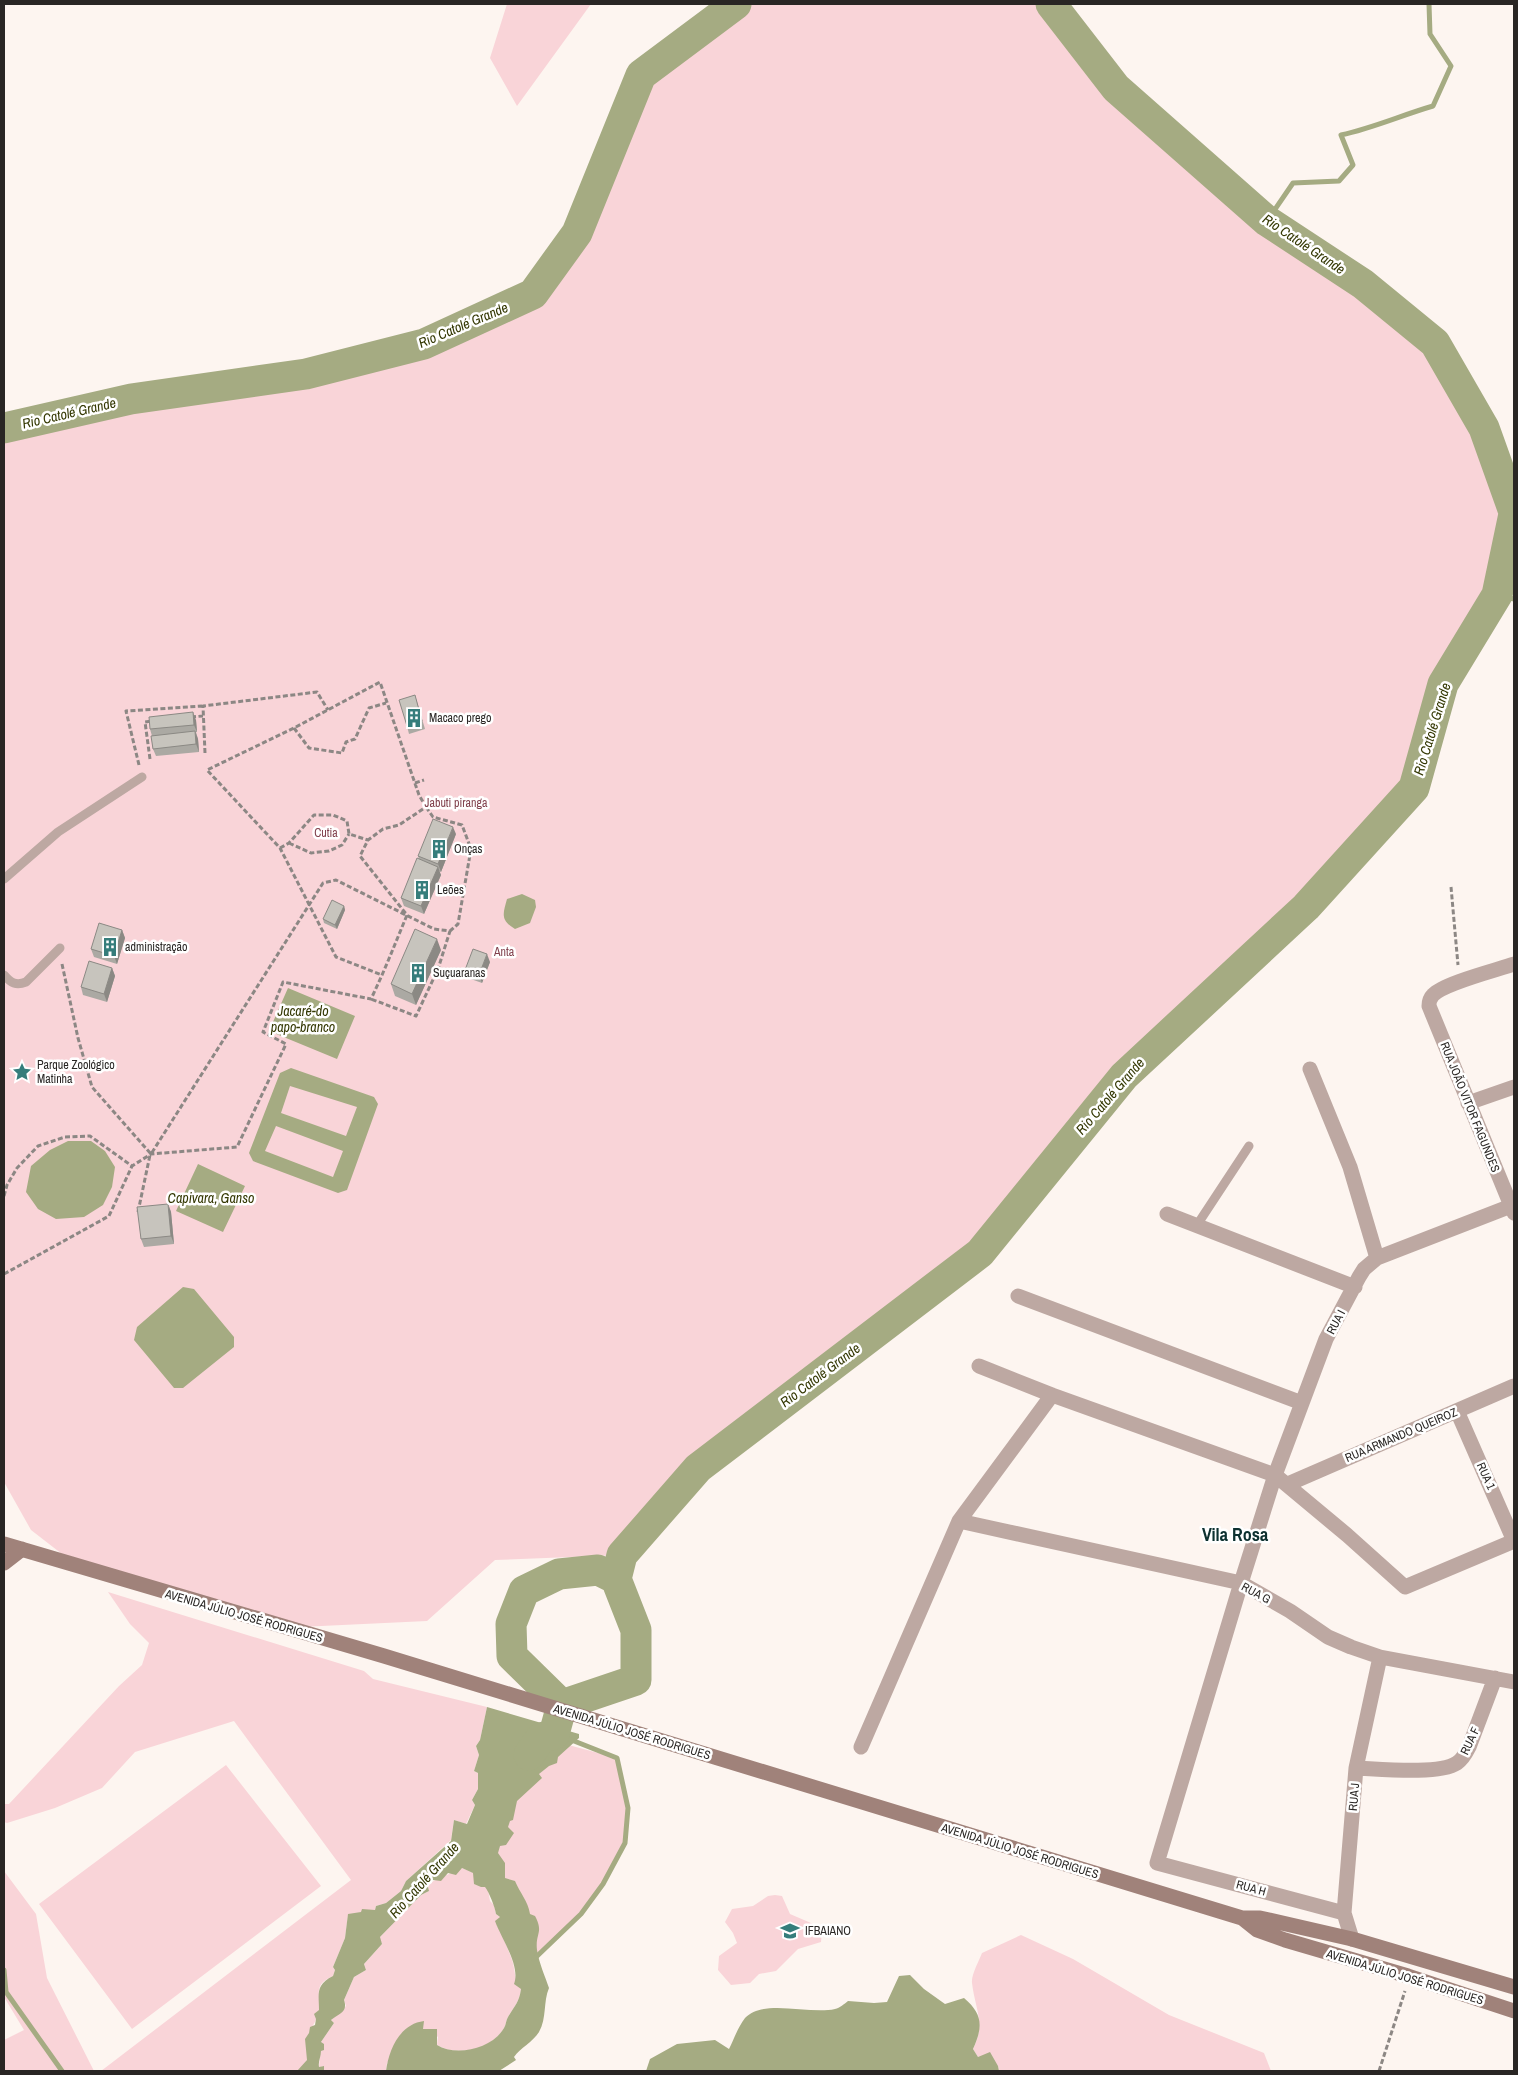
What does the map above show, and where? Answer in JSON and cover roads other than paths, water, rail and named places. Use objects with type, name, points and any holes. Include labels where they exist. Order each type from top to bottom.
[{"type":"main road","name":"AVENIDA JÚLIO JOSÉ RODRIGUES","points":[[4,1544],[434,1671],[1242,1918],[1260,1918],[1352,1939],[1514,1988]]},
{"type":"main road","points":[[4,1563],[22,1549]]},
{"type":"main road","name":"AVENIDA JÚLIO JOSÉ RODRIGUES","points":[[1242,1918],[1257,1930],[1285,1940],[1408,1976],[1514,2011]]},
{"type":"street","name":"RUA JOÃO VITOR FAGUNDES","points":[[1513,1209],[1431,1012],[1429,1001],[1435,993],[1465,979],[1514,964]]},
{"type":"street","points":[[1310,1069],[1350,1167],[1377,1258],[1513,1209]]},
{"type":"street","points":[[1468,1103],[1514,1087]]},
{"type":"street","points":[[1167,1214],[1354,1287]]},
{"type":"street","name":"RUA I","points":[[1158,1863],[1240,1583],[1275,1475],[1326,1339],[1364,1269],[1377,1258]]},
{"type":"street","points":[[1018,1296],[1302,1403]]},
{"type":"street","points":[[979,1366],[1052,1395],[1275,1475],[1288,1484],[1405,1587],[1514,1541]]},
{"type":"street","name":"RUA ARMANDO QUEIROZ","points":[[1288,1484],[1514,1386]]},
{"type":"street","points":[[861,1747],[959,1521],[1052,1395]]},
{"type":"street","name":"RUA 1","points":[[1457,1411],[1514,1541]]},
{"type":"street","name":"RUA G","points":[[959,1521],[1240,1583],[1290,1611],[1328,1637],[1380,1657],[1514,1682]]},
{"type":"street","name":"RUA J","points":[[1352,1939],[1344,1913],[1356,1768],[1380,1657]]},
{"type":"street","name":"RUA F","points":[[1356,1768],[1429,1770],[1457,1763],[1463,1758],[1469,1747],[1495,1678]]},
{"type":"street","name":"RUA H","points":[[1158,1863],[1344,1913]]},
{"type":"lane","points":[[4,879],[58,832],[141,774]]},
{"type":"lane","points":[[4,975],[13,983],[26,982],[60,948]]},
{"type":"lane","points":[[1197,1225],[1249,1146]]},
{"type":"water","points":[[522,894],[535,900],[536,907],[530,923],[515,929],[505,920],[504,909],[507,899]]},
{"type":"water","name":"Jacaré-do papo-branco","points":[[288,988],[355,1016],[337,1059],[269,1031]]},
{"type":"water","points":[[291,1068],[374,1097],[378,1104],[347,1190],[338,1193],[253,1161],[249,1153],[280,1073]],"holes":[[[290,1086],[357,1107],[346,1136],[281,1113]],[[276,1126],[343,1151],[333,1177],[265,1151]]]},
{"type":"water","points":[[68,1141],[91,1141],[105,1151],[115,1167],[112,1187],[103,1205],[84,1217],[56,1219],[38,1209],[26,1192],[31,1166],[50,1150]]},
{"type":"water","name":"Capivara, Ganso","points":[[198,1164],[245,1186],[223,1232],[176,1211]]},
{"type":"water","points":[[183,1287],[194,1289],[234,1337],[234,1347],[183,1388],[174,1388],[134,1340],[137,1327]]},
{"type":"water","points":[[487,1707],[579,1734],[579,1738],[558,1757],[557,1763],[549,1766],[539,1774],[542,1778],[517,1801],[513,1820],[510,1821],[508,1827],[514,1833],[506,1845],[500,1846],[498,1853],[505,1863],[505,1878],[515,1881],[526,1901],[530,1914],[535,1916],[539,1926],[537,1950],[549,1988],[539,2032],[514,2057],[516,2060],[499,2071],[386,2071],[393,2046],[402,2032],[408,2027],[424,2021],[423,2029],[437,2029],[437,2045],[445,2049],[454,2050],[473,2049],[483,2046],[498,2035],[504,2028],[507,2018],[519,1998],[521,1989],[514,1984],[515,1969],[513,1961],[495,1921],[500,1917],[496,1914],[492,1900],[485,1887],[474,1884],[473,1873],[462,1868],[456,1875],[448,1873],[441,1881],[433,1880],[427,1883],[429,1891],[421,1895],[380,1937],[382,1944],[364,1964],[366,1970],[354,1977],[344,2000],[344,2010],[331,2020],[334,2023],[321,2042],[324,2044],[324,2050],[321,2051],[319,2067],[324,2066],[324,2071],[297,2071],[307,2060],[305,2039],[310,2027],[315,2025],[316,2019],[314,2014],[319,2010],[319,1990],[327,1979],[333,1976],[335,1970],[333,1967],[345,1938],[348,1914],[361,1912],[362,1909],[375,1910],[376,1906],[386,1903],[401,1891],[406,1881],[451,1841],[454,1820],[467,1824],[475,1805],[472,1800],[478,1789],[478,1773],[474,1771],[479,1755],[476,1746],[480,1740]]},
{"type":"water","points":[[910,1975],[924,1989],[945,2004],[964,1998],[970,2004],[978,2015],[980,2027],[973,2049],[978,2057],[990,2052],[999,2071],[646,2071],[650,2059],[677,2044],[715,2040],[729,2049],[745,2018],[753,2012],[775,2008],[824,2010],[837,2008],[848,2001],[887,2002],[899,1976]]},
{"type":"waterway","name":"Rio Catolé Grande","points":[[4,428],[131,399],[306,374],[424,344],[533,294],[577,233],[641,75],[736,4]]},
{"type":"waterway","name":"Rio Catolé Grande","points":[[1051,4],[1116,88],[1267,221],[1363,284],[1435,343],[1484,428],[1514,512]]},
{"type":"waterway","points":[[1267,221],[1293,183],[1339,181],[1353,165],[1341,135],[1433,106],[1451,66],[1430,34],[1429,4]]},
{"type":"waterway","name":"Rio Catolé Grande","points":[[529,1755],[541,1738],[554,1734],[562,1705],[636,1680],[636,1630],[616,1579],[622,1555],[698,1468],[980,1253],[1124,1076],[1306,907],[1414,788],[1443,684],[1497,595],[1514,514]]},
{"type":"waterway","points":[[1497,595],[1514,599]]},
{"type":"waterway","name":"Rio Catolé Grande","points":[[562,1705],[512,1656],[511,1624],[524,1591],[559,1574],[598,1570],[616,1579]]},
{"type":"waterway","points":[[534,1959],[581,1914],[603,1884],[625,1843],[628,1808],[617,1758],[569,1739]]},
{"type":"waterway","points":[[4,1970],[6,1992],[62,2071]]},
{"type":"place","name":"Macaco prego","points":[[414,718]]},
{"type":"place","name":"Onças","points":[[439,849]]},
{"type":"place","name":"Leões","points":[[422,890]]},
{"type":"place","name":"administração","points":[[110,947]]},
{"type":"place","name":"Suçuaranas","points":[[418,973]]},
{"type":"place","name":"Parque Zoológico Matinha","points":[[22,1072]]},
{"type":"place","name":"IFBAIANO","points":[[790,1931]]},
{"type":"district","name":"Vila Rosa","points":[[1235,1535]]},
{"type":"park label","name":"Jabuti piranga","points":[[456,803]]},
{"type":"park label","name":"Cutia","points":[[326,833]]},
{"type":"park label","name":"Anta","points":[[504,952]]}]
